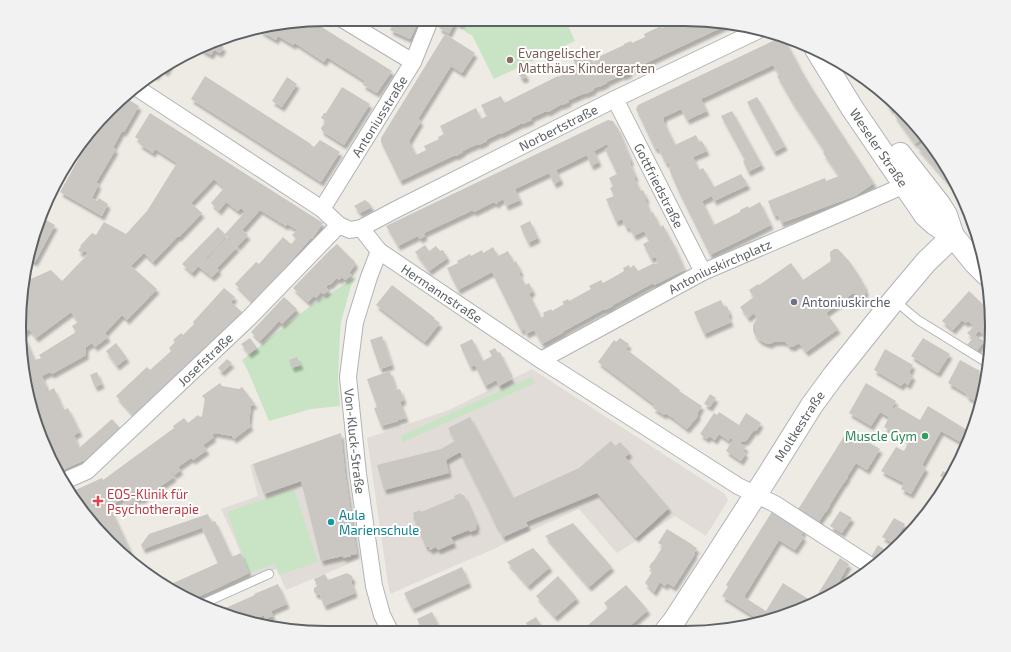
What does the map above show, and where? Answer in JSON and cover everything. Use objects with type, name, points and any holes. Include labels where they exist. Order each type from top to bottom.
[{"type":"main road","name":"Weseler Straße","points":[[822,59],[852,108],[925,215],[953,236],[979,267]]},
{"type":"main road","name":"Weseler Straße","points":[[844,72],[891,142],[939,204],[946,215],[953,236]]},
{"type":"main road","name":"Moltkestraße","points":[[676,626],[755,494],[812,405],[834,374],[926,262],[953,236]]},
{"type":"street","points":[[354,26],[413,62]]},
{"type":"street","name":"Antoniusstraße","points":[[322,209],[413,62],[428,26]]},
{"type":"street","name":"Norbertstraße","points":[[361,228],[615,99],[752,34]]},
{"type":"street","points":[[140,91],[322,209],[339,225],[350,230],[361,228]]},
{"type":"street","name":"Gottfriedstraße","points":[[615,99],[703,272]]},
{"type":"street","name":"Antoniuskirchplatz","points":[[541,360],[703,272],[905,185]]},
{"type":"street","name":"Josefstraße","points":[[68,479],[87,471],[250,317],[339,225]]},
{"type":"street","name":"Hermannstraße","points":[[361,228],[379,251],[541,360],[738,486],[775,504],[868,564]]},
{"type":"street","name":"Von-Kluck-Straße","points":[[379,251],[355,322],[348,377],[358,474],[374,586],[382,615],[388,626]]},
{"type":"lane","points":[[894,300],[918,320],[983,360]]},
{"type":"lane","points":[[208,602],[269,574]]},
{"type":"shaded area","points":[[532,369],[725,494],[728,500],[706,536],[675,516],[617,553],[579,509],[492,550],[390,594],[367,438],[449,410]]},
{"type":"shaded area","points":[[341,433],[345,473],[358,560],[286,590],[277,569],[250,578],[241,553],[221,509],[258,496],[250,465]]},
{"type":"green space","name":"Evangelischer Matthäus Kindergarten","points":[[568,26],[575,41],[494,79],[472,35],[467,33],[463,27]]},
{"type":"green space","points":[[357,276],[351,286],[341,322],[338,379],[340,406],[311,409],[269,421],[242,360],[309,307]]},
{"type":"green space","points":[[532,377],[535,383],[403,442],[400,436]]},
{"type":"green space","points":[[294,489],[318,562],[279,575],[275,564],[249,573],[227,512]]},
{"type":"building","points":[[320,26],[392,71],[377,93],[363,85],[365,81],[327,57],[324,62],[295,43],[293,45],[278,36],[276,40],[264,33]]},
{"type":"building","points":[[392,26],[416,26],[410,39],[390,30]]},
{"type":"building","points":[[440,26],[453,26],[449,34],[439,28]]},
{"type":"building","points":[[661,26],[662,28],[666,26],[685,26],[719,29],[629,71],[630,73],[623,76],[622,75],[593,89],[594,90],[569,100],[569,102],[548,112],[546,111],[531,118],[532,120],[522,123],[501,134],[500,133],[479,145],[478,144],[471,147],[456,156],[455,155],[400,181],[381,142],[381,138],[445,34],[475,53],[462,73],[451,66],[418,119],[421,121],[409,141],[416,155],[426,150],[424,146],[439,139],[438,137],[444,134],[440,126],[476,108],[481,119],[487,116],[481,105],[501,96],[504,103],[558,76],[578,69],[572,57],[587,50],[593,62],[597,60],[596,58],[624,44],[631,41],[632,43],[645,37],[644,34]]},
{"type":"building","points":[[775,40],[787,44],[813,90],[874,183],[855,196],[781,223],[778,215],[774,216],[768,201],[825,178],[826,181],[839,176],[792,102],[777,76],[779,75],[773,65],[701,99],[707,111],[687,120],[681,109],[664,117],[664,122],[675,145],[696,135],[699,142],[702,141],[707,151],[693,157],[699,170],[703,168],[714,187],[741,174],[748,185],[714,201],[712,196],[702,201],[714,225],[740,212],[740,210],[748,206],[749,208],[760,202],[771,225],[710,255],[678,190],[669,169],[671,168],[668,162],[666,164],[658,148],[656,149],[654,147],[636,109],[638,105]]},
{"type":"building","points":[[221,45],[224,47],[220,53],[214,50],[211,55],[205,52]]},
{"type":"building","points":[[523,70],[527,77],[522,79],[518,73]]},
{"type":"building","points":[[205,76],[314,147],[320,140],[340,152],[321,182],[191,99]]},
{"type":"building","points":[[287,77],[297,84],[282,107],[272,101]]},
{"type":"building","points":[[342,87],[370,104],[344,145],[322,131],[321,128],[326,121],[321,118],[324,113],[326,113]]},
{"type":"building","points":[[757,97],[785,146],[774,152],[747,102]]},
{"type":"building","points":[[129,100],[139,106],[124,132],[122,131],[113,148],[116,149],[96,183],[99,184],[92,198],[97,201],[99,198],[108,204],[102,216],[60,192],[85,148],[100,128]]},
{"type":"building","points":[[732,111],[762,165],[748,172],[743,161],[745,160],[721,116]]},
{"type":"building","points":[[150,113],[323,223],[312,239],[311,238],[253,302],[235,284],[256,262],[259,264],[283,237],[291,244],[296,239],[292,235],[297,230],[287,224],[286,226],[260,210],[242,230],[248,235],[238,246],[227,236],[206,258],[207,259],[227,238],[237,247],[217,268],[219,270],[212,277],[198,266],[192,273],[182,264],[218,227],[225,234],[245,212],[241,208],[238,211],[226,202],[219,211],[211,203],[224,188],[214,179],[191,203],[202,213],[153,262],[144,253],[131,266],[157,289],[127,320],[122,315],[105,333],[108,337],[95,347],[92,343],[86,347],[86,355],[52,374],[50,372],[42,376],[47,392],[54,388],[64,410],[68,408],[80,432],[74,435],[79,448],[112,419],[120,428],[85,460],[63,470],[49,441],[36,404],[27,342],[35,360],[41,358],[39,355],[76,332],[72,326],[78,322],[71,312],[36,338],[29,329],[26,331],[30,279],[51,270],[62,281],[88,254],[84,250],[81,253],[78,250],[81,247],[80,246],[92,233],[96,235],[104,222],[126,234],[147,211],[177,163],[155,149],[153,153],[139,144],[141,141],[135,137]]},
{"type":"building","points":[[897,114],[920,140],[915,144],[894,115]]},
{"type":"building","points":[[608,120],[613,121],[618,128],[631,160],[630,163],[636,177],[634,178],[641,191],[643,190],[651,213],[653,212],[660,227],[663,225],[672,241],[685,270],[654,285],[653,283],[542,344],[534,330],[526,334],[524,329],[521,331],[492,272],[458,290],[447,268],[458,263],[457,261],[470,254],[471,256],[482,250],[483,253],[493,247],[498,256],[508,251],[514,263],[516,261],[521,272],[519,273],[525,285],[529,283],[533,291],[529,294],[541,318],[544,316],[543,313],[551,309],[552,311],[564,304],[562,302],[568,299],[569,301],[591,289],[589,286],[601,280],[603,283],[614,277],[624,271],[623,268],[629,265],[630,268],[634,265],[638,271],[654,263],[658,263],[656,258],[654,257],[651,259],[643,244],[649,241],[644,231],[634,236],[629,227],[626,228],[622,219],[616,222],[606,199],[614,196],[610,188],[613,186],[609,178],[617,174],[605,149],[609,147],[607,144],[594,151],[599,162],[591,166],[587,155],[556,170],[561,180],[554,184],[549,173],[515,189],[520,200],[506,206],[503,199],[496,204],[494,202],[474,212],[473,210],[424,233],[425,236],[420,239],[418,236],[398,246],[386,226]]},
{"type":"building","points":[[923,143],[949,184],[917,147]]},
{"type":"building","points":[[365,200],[372,207],[360,213],[354,206]]},
{"type":"building","points":[[46,220],[55,225],[35,262],[33,261],[36,248]]},
{"type":"building","points":[[530,221],[538,238],[528,243],[520,226]]},
{"type":"building","points":[[337,244],[355,262],[355,265],[349,273],[352,275],[345,280],[342,277],[339,280],[337,278],[326,287],[329,290],[324,294],[321,292],[316,298],[314,296],[308,302],[293,288]]},
{"type":"building","points":[[425,245],[429,251],[436,246],[440,251],[443,250],[447,257],[429,271],[415,252]]},
{"type":"building","name":"Antoniuskirche","points":[[834,249],[838,249],[849,261],[860,277],[866,290],[865,294],[861,297],[853,293],[826,313],[838,329],[806,352],[799,343],[794,347],[788,346],[784,341],[775,341],[770,344],[759,340],[754,334],[753,330],[753,325],[757,318],[754,313],[748,318],[740,307],[754,297],[749,290],[758,284],[759,285],[791,263],[803,280],[831,261],[830,252]]},
{"type":"building","points":[[392,285],[440,323],[425,342],[376,305]]},
{"type":"building","points":[[224,288],[235,297],[231,302],[242,312],[134,416],[116,396],[147,367],[150,370],[171,351],[169,348],[175,342],[173,340],[181,333],[183,335],[194,324],[193,322]]},
{"type":"building","points":[[969,291],[984,305],[984,337],[979,331],[975,335],[984,341],[977,351],[967,345],[973,338],[967,333],[974,326],[968,321],[966,323],[962,320],[953,330],[942,321]]},
{"type":"building","points":[[284,297],[297,309],[282,324],[279,321],[260,341],[251,332]]},
{"type":"building","points":[[721,300],[724,307],[727,306],[730,314],[728,315],[731,322],[704,334],[694,312]]},
{"type":"building","points":[[382,336],[392,365],[380,369],[370,340]]},
{"type":"building","points":[[250,338],[257,348],[249,354],[241,344]]},
{"type":"building","points":[[620,338],[629,344],[626,349],[680,390],[679,391],[702,406],[698,412],[698,416],[687,429],[665,413],[664,415],[653,408],[655,405],[598,362],[614,340],[616,342]]},
{"type":"building","points":[[923,338],[950,354],[938,373],[911,356]]},
{"type":"building","points":[[472,339],[483,361],[492,356],[489,351],[495,348],[498,353],[500,352],[512,379],[499,386],[496,380],[485,386],[475,365],[470,367],[460,345]]},
{"type":"building","points":[[116,343],[127,358],[117,366],[106,351]]},
{"type":"building","points":[[885,349],[913,365],[909,373],[913,376],[908,385],[904,382],[901,386],[874,370]]},
{"type":"building","points":[[297,357],[301,365],[292,368],[289,360]]},
{"type":"building","points":[[227,359],[232,363],[222,372],[218,368]]},
{"type":"building","points":[[960,360],[980,371],[976,401],[966,396],[967,394],[948,383]]},
{"type":"building","points":[[390,371],[396,390],[400,389],[404,400],[400,402],[406,418],[381,426],[374,408],[377,407],[367,379]]},
{"type":"building","points":[[97,372],[102,384],[95,387],[90,375]]},
{"type":"building","points":[[220,383],[222,386],[239,389],[242,387],[255,404],[251,406],[249,423],[251,426],[234,439],[232,436],[215,433],[212,435],[214,437],[203,445],[207,450],[193,460],[191,458],[178,467],[181,470],[174,475],[172,471],[171,472],[174,477],[141,500],[140,498],[128,506],[122,498],[110,507],[130,550],[128,552],[100,524],[75,490],[102,478],[103,480],[174,428],[173,426],[184,418],[188,423],[198,415],[200,417],[202,416],[205,399],[202,396]]},
{"type":"building","points":[[866,383],[896,401],[892,408],[894,409],[896,406],[920,420],[928,406],[966,429],[961,442],[941,431],[922,465],[926,468],[911,494],[901,489],[904,483],[881,471],[896,447],[904,451],[909,441],[884,427],[889,417],[880,412],[871,426],[849,413]]},
{"type":"building","points":[[710,394],[716,398],[710,407],[704,404]]},
{"type":"building","points":[[719,412],[739,425],[746,413],[761,423],[756,431],[754,430],[746,441],[742,441],[740,443],[746,447],[743,451],[746,453],[741,461],[726,451],[733,439],[730,438],[729,441],[719,434],[715,440],[709,436],[707,439],[700,434],[714,413],[717,415]]},
{"type":"building","points":[[470,417],[513,498],[579,468],[611,441],[615,446],[620,442],[630,453],[625,457],[669,508],[636,538],[597,493],[526,522],[528,526],[503,537],[460,452],[446,460],[449,473],[384,490],[377,465],[441,449],[455,441],[448,428]]},
{"type":"building","points":[[848,430],[880,449],[867,470],[856,463],[818,523],[797,511]]},
{"type":"building","points":[[341,433],[345,473],[357,554],[343,558],[343,556],[321,561],[301,481],[264,494],[253,464]]},
{"type":"building","points":[[943,471],[947,473],[944,478],[940,476]]},
{"type":"building","points":[[461,493],[461,495],[464,495],[477,524],[477,529],[470,532],[469,530],[451,537],[454,543],[438,550],[436,547],[430,550],[429,547],[426,547],[413,517],[413,513],[420,510],[421,512],[455,498],[454,496]]},
{"type":"building","points":[[773,510],[804,530],[801,535],[804,537],[795,550],[779,540],[744,597],[766,611],[783,583],[809,599],[756,618],[722,596],[728,587],[726,585]]},
{"type":"building","points":[[840,511],[852,518],[842,533],[830,526]]},
{"type":"building","points":[[208,514],[211,522],[215,521],[232,557],[241,553],[249,573],[197,597],[172,584],[218,563],[201,526],[201,528],[143,549],[141,545],[149,534]]},
{"type":"building","points":[[894,518],[905,524],[892,543],[882,537]]},
{"type":"building","points":[[573,523],[612,567],[589,587],[545,536]]},
{"type":"building","points":[[667,529],[697,548],[694,553],[695,554],[674,587],[667,583],[665,586],[660,582],[654,592],[645,583],[652,572],[649,571],[651,569],[649,567],[663,546],[658,543]]},
{"type":"building","points":[[878,545],[885,550],[874,559],[871,557]]},
{"type":"building","points":[[533,548],[550,567],[528,586],[507,562]]},
{"type":"building","points":[[840,558],[849,564],[837,585],[817,595]]},
{"type":"building","points":[[462,567],[469,583],[412,609],[404,593]]},
{"type":"building","points":[[347,573],[352,576],[353,579],[351,581],[355,593],[324,606],[320,595],[314,592],[314,588],[317,586],[314,579],[325,574],[328,580]]},
{"type":"building","points":[[558,576],[577,598],[555,617],[536,596]]},
{"type":"building","points":[[278,584],[287,604],[271,611],[273,616],[265,619],[264,615],[258,618],[225,608],[255,595],[254,594]]},
{"type":"building","points":[[626,585],[648,610],[630,626],[587,626],[608,608],[604,603]]},
{"type":"building","points":[[432,612],[439,626],[420,626],[417,619]]},
{"type":"building","points":[[536,617],[541,626],[528,626],[526,623]]},
{"type":"place","name":"Evangelischer Matthäus Kindergarten","points":[[510,60]]},
{"type":"place","name":"Antoniuskirche","points":[[794,302]]},
{"type":"place","name":"Muscle Gym","points":[[925,436]]},
{"type":"place","name":"EOS-Klinik für Psychotherapie","points":[[98,501]]},
{"type":"place","name":"Aula Marienschule","points":[[331,522]]}]
